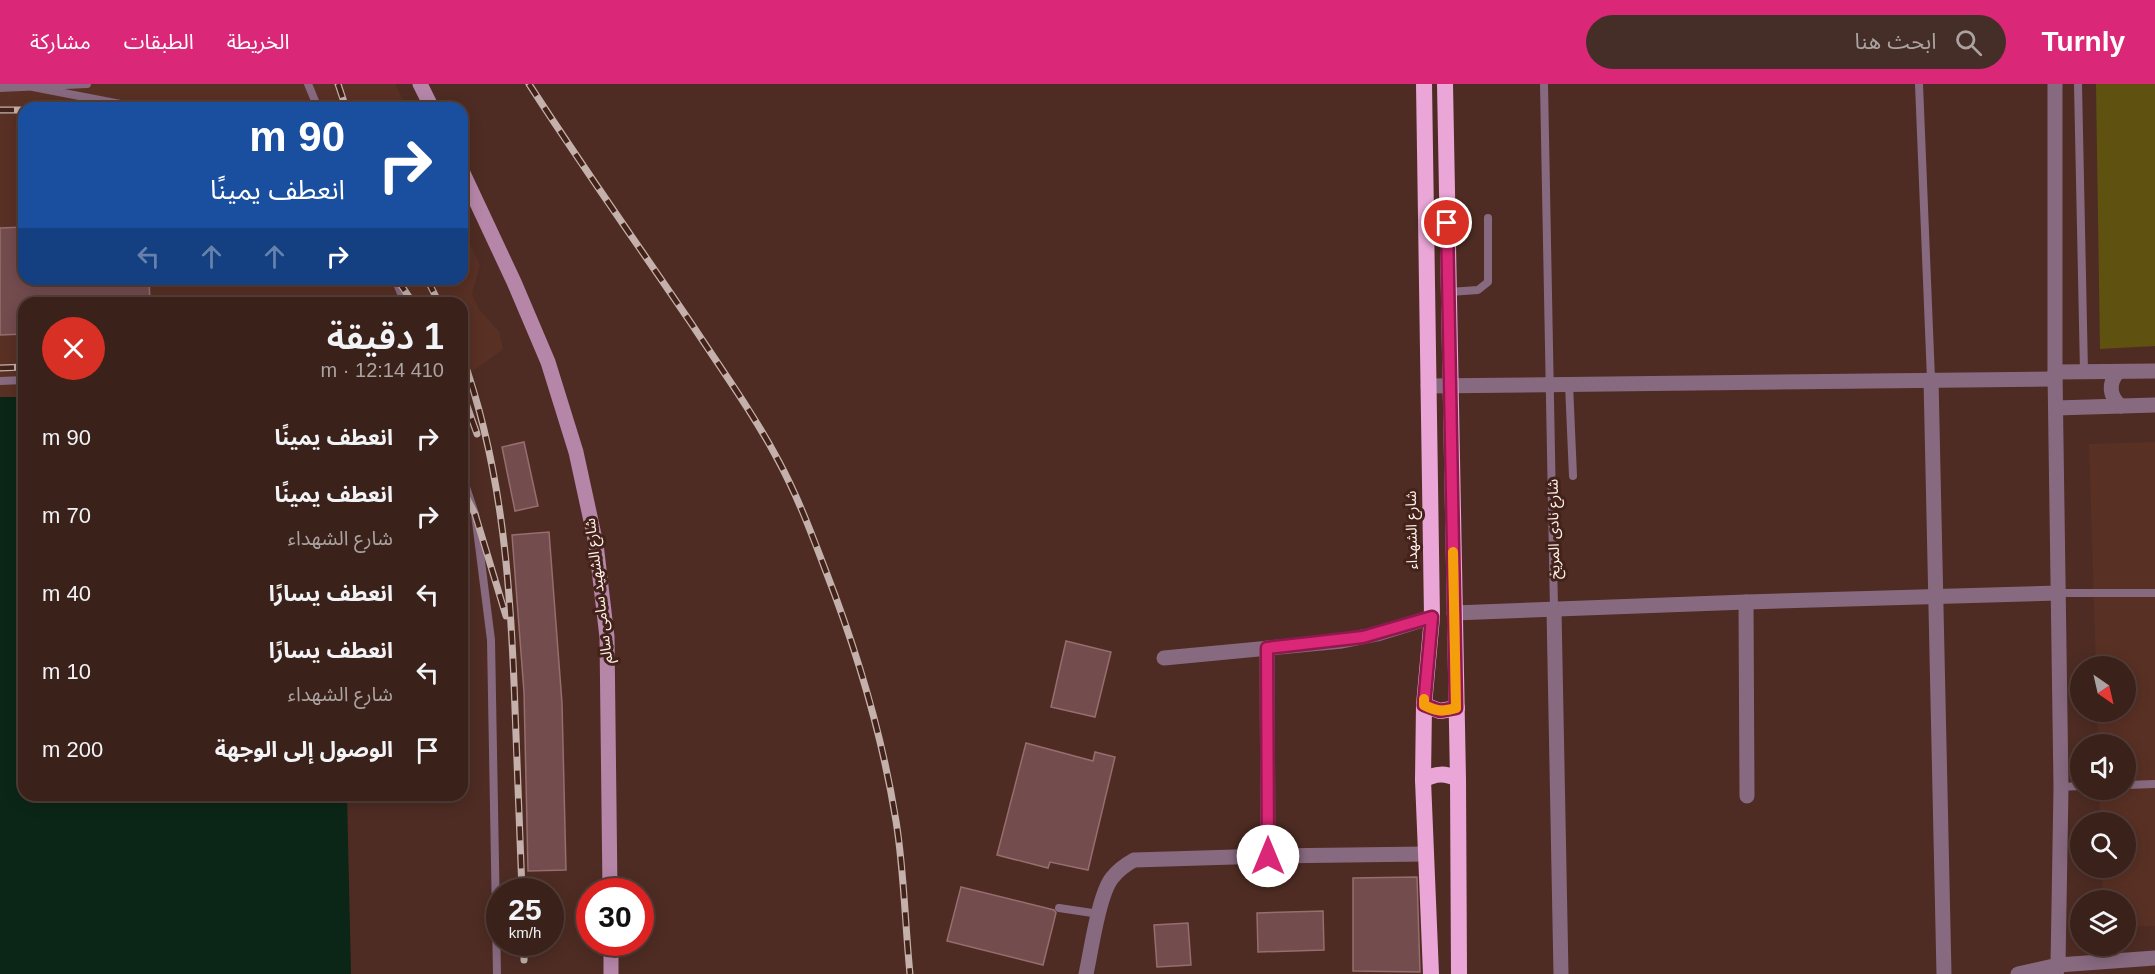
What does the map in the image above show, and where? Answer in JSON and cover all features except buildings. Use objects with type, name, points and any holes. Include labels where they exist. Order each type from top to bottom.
[{"type":"highway","name":"شارع الشهداء","points":[[1424,84],[1432,617],[1424,705],[1423,780],[1431,974]]},
{"type":"highway","points":[[1445,84],[1458,779],[1459,974]]},
{"type":"highway","points":[[1424,705],[1440,711],[1456,708]]},
{"type":"highway","points":[[1423,780],[1431,775],[1440,774],[1458,779]]},
{"type":"main road","points":[[420,84],[429,102]]},
{"type":"main road","name":"شارع الشهيد سامى سالم","points":[[468,184],[548,362],[576,452],[596,544],[607,637],[610,878]]},
{"type":"main road","points":[[611,956],[611,974]]},
{"type":"street","points":[[2055,84],[2055,375],[2061,787],[2057,970]]},
{"type":"street","points":[[1428,386],[1931,379],[2155,371]]},
{"type":"street","points":[[2118,372],[2112,381],[2111,393],[2121,406]]},
{"type":"street","points":[[1931,379],[1944,974]]},
{"type":"street","points":[[2056,408],[2155,405]]},
{"type":"street","points":[[1454,613],[2058,593]]},
{"type":"street","points":[[1746,602],[1747,796]]},
{"type":"street","name":"شارع نادى المريخ","points":[[1554,610],[1561,974]]},
{"type":"street","points":[[1164,658],[1363,637],[1432,617]]},
{"type":"street","points":[[1267,648],[1268,856]]},
{"type":"street","points":[[1086,974],[1104,892],[1111,878],[1134,860],[1426,854]]},
{"type":"street","points":[[2018,974],[2155,958]]},
{"type":"lane","points":[[0,88],[87,84]]},
{"type":"lane","points":[[308,84],[316,102]]},
{"type":"lane","name":"شارع نادى المريخ","points":[[1544,84],[1554,610]]},
{"type":"lane","points":[[1919,84],[1931,379]]},
{"type":"lane","points":[[2078,84],[2084,372]]},
{"type":"lane","points":[[33,87],[110,102]]},
{"type":"lane","points":[[1448,292],[1478,290],[1488,282],[1488,218]]},
{"type":"lane","points":[[0,381],[18,380]]},
{"type":"lane","points":[[1569,384],[1573,476]]},
{"type":"lane","points":[[468,492],[475,514],[491,640],[497,974]]},
{"type":"lane","points":[[2058,593],[2155,593]]},
{"type":"lane","points":[[2136,784],[2155,784]]},
{"type":"lane","points":[[2061,787],[2070,787]]},
{"type":"lane","points":[[1059,908],[1099,914]]},
{"type":"shaded area","points":[[0,84],[395,84],[404,102],[18,102],[18,285],[468,285],[468,240],[480,265],[472,294],[480,311],[499,331],[503,349],[468,375],[468,297],[18,297],[18,397],[0,397]]},
{"type":"shaded area","points":[[2096,84],[2155,84],[2155,346],[2100,349]]},
{"type":"shaded area","points":[[0,397],[18,397],[18,801],[347,801],[351,974],[0,974]]},
{"type":"shaded area","points":[[2155,442],[2155,926],[2136,927],[2136,890],[2103,890],[2102,878],[2136,878],[2136,812],[2100,812],[2099,800],[2136,800],[2136,734],[2098,734],[2097,722],[2136,722],[2136,656],[2096,656],[2089,444]]},
{"type":"railway","points":[[338,84],[344,102]]},
{"type":"railway","points":[[529,84],[748,409],[778,460],[803,514],[848,631],[884,756],[899,840],[910,974]]},
{"type":"railway","points":[[0,110],[18,110]]},
{"type":"railway","points":[[401,285],[409,297]]},
{"type":"railway","points":[[430,285],[436,297]]},
{"type":"railway","points":[[0,368],[18,367]]},
{"type":"railway","points":[[468,374],[487,442],[496,486],[507,575],[511,620],[521,878]]},
{"type":"railway","points":[[468,409],[477,434]]},
{"type":"railway","points":[[468,501],[475,514],[506,616]]},
{"type":"slow traffic","points":[[1424,699],[1424,705],[1431,709],[1448,711],[1456,708],[1453,552]]},
{"type":"route","points":[[1268,856],[1267,648],[1342,641],[1377,634],[1432,617],[1424,705],[1440,711],[1456,708],[1447,223]]}]
